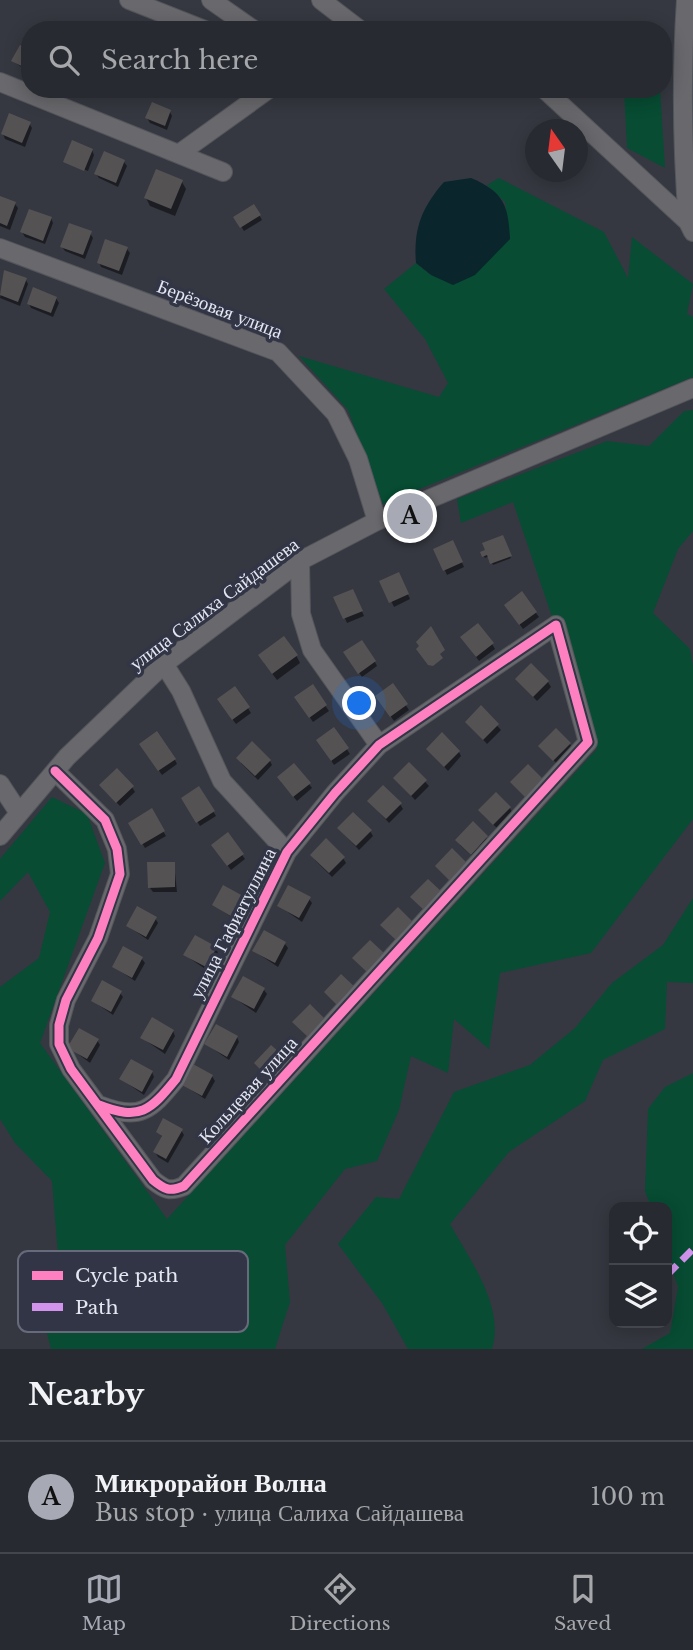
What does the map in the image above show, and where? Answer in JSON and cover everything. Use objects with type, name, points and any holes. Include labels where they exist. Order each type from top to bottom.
[{"type":"street","points":[[129,0],[182,21]]},
{"type":"street","points":[[211,0],[241,21]]},
{"type":"street","points":[[321,0],[348,21]]},
{"type":"street","points":[[685,0],[680,89],[691,227]]},
{"type":"street","points":[[0,82],[21,90]]},
{"type":"street","points":[[41,98],[223,172]]},
{"type":"street","points":[[180,153],[256,98]]},
{"type":"street","points":[[554,98],[691,227]]},
{"type":"street","name":"Берёзовая улица","points":[[0,248],[278,352],[336,414],[358,459],[377,521]]},
{"type":"street","name":"улица Салиха Сайдашева","points":[[0,836],[55,771],[164,664],[300,561],[377,521],[693,388]]},
{"type":"street","points":[[300,561],[301,614],[312,650],[379,745]]},
{"type":"street","name":"Кольцевая улица","points":[[55,771],[106,820],[117,849],[120,874],[98,938],[66,1000],[59,1025],[59,1044],[71,1069],[153,1180],[165,1190],[184,1186],[588,742],[556,625],[542,634]]},
{"type":"street","name":"улица Гафиатуллина","points":[[99,1105],[121,1114],[142,1112],[155,1105],[176,1079],[287,852],[379,745],[542,634]]},
{"type":"street","points":[[164,664],[181,691],[222,780],[287,852]]},
{"type":"street","points":[[0,784],[19,813]]},
{"type":"green space","points":[[624,98],[661,98],[665,168],[627,148]]},
{"type":"green space","points":[[499,178],[604,232],[628,278],[632,237],[693,284],[687,314],[693,317],[693,377],[383,504],[348,410],[299,356],[439,397],[448,383],[425,339],[384,289],[416,263],[431,275],[510,239],[505,202],[487,185]]},
{"type":"green space","points":[[693,410],[693,531],[678,549],[653,613],[690,649],[693,666],[693,819],[591,953],[500,973],[489,1049],[454,1019],[448,1073],[411,1056],[399,1110],[377,1161],[345,1169],[285,1245],[290,1302],[275,1349],[51,1349],[47,1332],[248,1332],[248,1251],[58,1251],[52,1181],[15,1143],[0,1119],[0,987],[39,958],[50,912],[28,872],[0,901],[0,859],[52,797],[87,814],[105,863],[40,1043],[167,1219],[597,749],[513,502],[461,523],[457,499],[607,441],[649,446],[684,411]]},
{"type":"green space","points":[[693,898],[693,983],[667,982],[665,1029],[603,1060],[585,1101],[509,1152],[450,1224],[476,1268],[490,1300],[495,1333],[492,1349],[408,1349],[382,1303],[338,1244],[376,1197],[399,1199],[454,1092],[530,1065],[575,1028],[612,983],[663,945]]},
{"type":"green space","points":[[693,1073],[693,1349],[642,1349],[670,1333],[678,1287],[672,1269],[672,1202],[649,1202],[645,1191],[648,1109],[665,1087]]},
{"type":"water","points":[[471,178],[491,189],[502,201],[508,217],[510,239],[475,275],[453,285],[431,275],[416,263],[416,240],[425,210],[444,182]]},
{"type":"building","points":[[20,45],[21,46],[21,66],[11,61]]},
{"type":"building","points":[[152,102],[171,110],[165,126],[145,118]]},
{"type":"building","points":[[9,113],[31,122],[22,143],[1,134]]},
{"type":"building","points":[[72,140],[93,149],[84,171],[63,162]]},
{"type":"building","points":[[104,151],[125,160],[116,183],[94,174]]},
{"type":"building","points":[[156,169],[183,180],[171,209],[144,198]]},
{"type":"building","points":[[0,196],[16,202],[7,226],[0,223]]},
{"type":"building","points":[[254,204],[261,215],[240,228],[233,217]]},
{"type":"building","points":[[29,209],[52,217],[43,241],[20,232]]},
{"type":"building","points":[[69,223],[92,231],[83,255],[60,247]]},
{"type":"building","points":[[105,239],[128,247],[119,271],[97,263]]},
{"type":"building","points":[[4,270],[27,278],[18,302],[0,295]]},
{"type":"building","points":[[33,287],[57,297],[51,313],[27,304]]},
{"type":"building","points":[[503,535],[512,556],[490,564],[487,555],[482,557],[480,552],[485,550],[482,543]]},
{"type":"building","points":[[453,540],[463,562],[443,571],[433,549]]},
{"type":"building","points":[[399,572],[409,594],[389,603],[379,581]]},
{"type":"building","points":[[353,589],[363,611],[343,619],[333,597]]},
{"type":"building","points":[[522,591],[537,612],[519,625],[504,605]]},
{"type":"building","points":[[478,623],[494,643],[476,657],[460,637]]},
{"type":"building","points":[[431,626],[445,650],[440,654],[443,658],[433,666],[428,665],[416,649],[419,646],[416,642]]},
{"type":"building","points":[[284,636],[298,655],[272,674],[258,655]]},
{"type":"building","points":[[362,640],[376,661],[358,674],[343,652]]},
{"type":"building","points":[[531,663],[549,681],[533,697],[515,679]]},
{"type":"building","points":[[393,683],[408,704],[390,717],[375,696]]},
{"type":"building","points":[[313,684],[327,705],[309,718],[294,697]]},
{"type":"building","points":[[235,686],[250,707],[232,720],[217,699]]},
{"type":"building","points":[[481,705],[499,724],[483,740],[465,722]]},
{"type":"building","points":[[334,727],[349,748],[331,761],[316,740]]},
{"type":"building","points":[[556,728],[571,743],[553,761],[538,746]]},
{"type":"building","points":[[157,731],[176,759],[158,771],[139,744]]},
{"type":"building","points":[[442,732],[460,751],[444,767],[426,749]]},
{"type":"building","points":[[252,741],[271,760],[255,776],[236,758]]},
{"type":"building","points":[[409,762],[427,780],[411,796],[393,778]]},
{"type":"building","points":[[294,763],[311,783],[293,797],[277,777]]},
{"type":"building","points":[[528,764],[543,779],[525,797],[510,782]]},
{"type":"building","points":[[117,768],[134,786],[116,803],[99,785]]},
{"type":"building","points":[[383,785],[402,803],[386,819],[367,801]]},
{"type":"building","points":[[199,786],[215,811],[196,823],[181,798]]},
{"type":"building","points":[[496,792],[511,807],[493,825],[478,810]]},
{"type":"building","points":[[152,808],[165,831],[141,845],[128,823]]},
{"type":"building","points":[[353,812],[372,830],[356,846],[337,828]]},
{"type":"building","points":[[473,821],[488,836],[471,855],[455,840]]},
{"type":"building","points":[[228,832],[244,854],[227,866],[211,845]]},
{"type":"building","points":[[326,838],[345,857],[329,873],[310,855]]},
{"type":"building","points":[[452,848],[467,863],[450,881],[435,866]]},
{"type":"building","points":[[147,862],[175,862],[175,887],[148,888]]},
{"type":"building","points":[[428,879],[443,893],[426,912],[410,897]]},
{"type":"building","points":[[223,885],[245,897],[234,918],[212,905]]},
{"type":"building","points":[[288,885],[311,897],[299,918],[277,906]]},
{"type":"building","points":[[137,906],[157,917],[146,937],[126,926]]},
{"type":"building","points":[[398,907],[413,922],[396,940],[380,925]]},
{"type":"building","points":[[264,930],[286,942],[275,963],[252,951]]},
{"type":"building","points":[[195,935],[217,947],[206,967],[183,955]]},
{"type":"building","points":[[370,940],[385,954],[368,973],[352,958]]},
{"type":"building","points":[[123,946],[143,957],[132,978],[112,967]]},
{"type":"building","points":[[341,974],[357,989],[339,1007],[324,992]]},
{"type":"building","points":[[243,976],[265,988],[254,1009],[231,997]]},
{"type":"building","points":[[102,980],[122,991],[111,1012],[91,1001]]},
{"type":"building","points":[[310,1004],[325,1019],[308,1037],[292,1022]]},
{"type":"building","points":[[152,1017],[174,1030],[163,1050],[140,1038]]},
{"type":"building","points":[[216,1024],[238,1036],[227,1057],[204,1044]]},
{"type":"building","points":[[79,1028],[99,1039],[87,1059],[67,1048]]},
{"type":"building","points":[[271,1045],[287,1059],[269,1078],[254,1063]]},
{"type":"building","points":[[131,1059],[153,1071],[142,1092],[119,1079]]},
{"type":"building","points":[[191,1063],[213,1075],[202,1096],[180,1084]]},
{"type":"building","points":[[163,1118],[183,1129],[166,1159],[153,1152],[162,1136],[156,1132]]},
{"type":"marked path","points":[[672,1270],[693,1249]]},
{"type":"cycle path","points":[[55,771],[105,820],[117,849],[120,874],[98,938],[66,1000],[59,1025],[59,1044],[71,1069],[153,1180],[164,1188],[175,1189],[184,1186],[588,742],[556,625],[379,745],[287,852],[176,1079],[159,1099],[143,1110],[125,1112],[99,1105]]},
{"type":"place","name":"Микрорайон Волна","points":[[410,516]]}]
